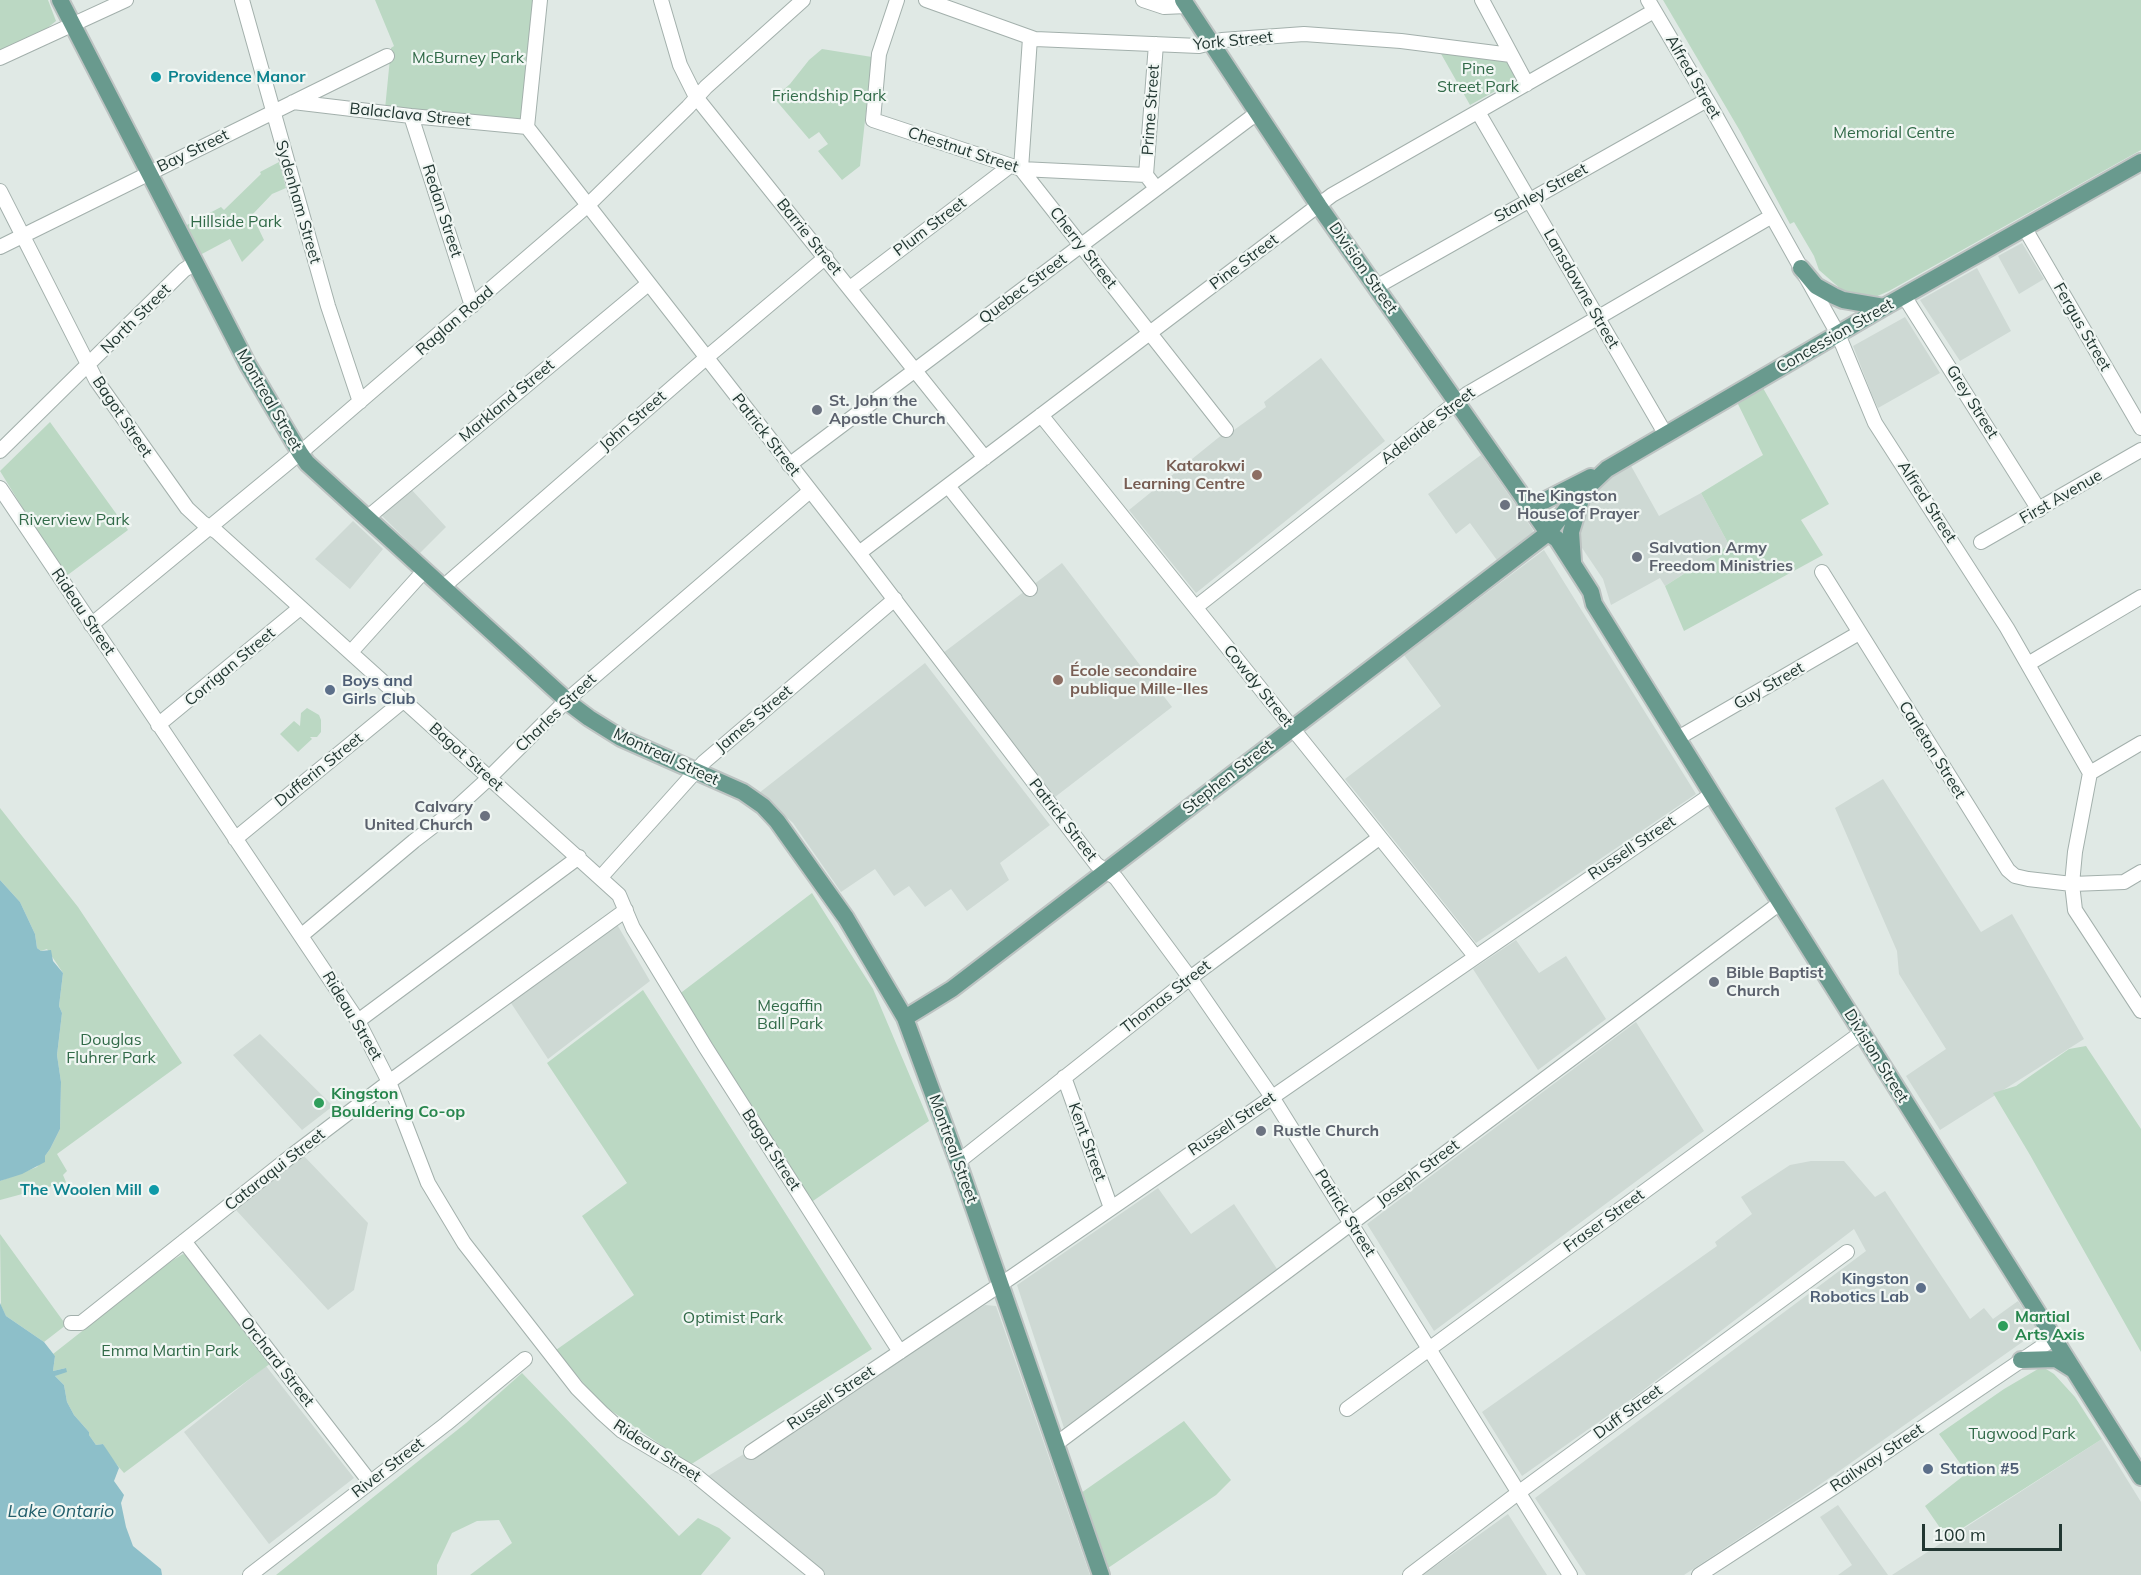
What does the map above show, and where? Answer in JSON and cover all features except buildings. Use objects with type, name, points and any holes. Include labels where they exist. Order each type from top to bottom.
[{"type":"main road","name":"Montreal Street","points":[[60,0],[248,365],[307,463],[589,718],[621,738],[743,792],[763,806],[777,821],[846,918],[905,1018],[958,1162],[1101,1575]]},
{"type":"main road","name":"Division Street","points":[[1185,3],[1319,206],[1548,533],[1550,544],[1583,596],[1594,604]]},
{"type":"main road","name":"Concession Street","points":[[1548,533],[1558,518],[1607,469],[2024,227],[2139,166]]},
{"type":"main road","points":[[1801,268],[1816,286],[1834,296],[1884,308]]},
{"type":"main road","points":[[1526,501],[1538,504],[1607,469]]},
{"type":"main road","points":[[1573,564],[1571,532],[1584,490]]},
{"type":"main road","name":"Division Street","points":[[1548,533],[1557,538],[1591,592],[1594,604],[1712,794],[2141,1477]]},
{"type":"main road","name":"Stephen Street","points":[[905,1018],[952,989],[1548,533]]},
{"type":"main road","points":[[2021,1359],[2056,1359],[2072,1370]]},
{"type":"street","points":[[0,58],[126,0]]},
{"type":"street","name":"Sydenham Street","points":[[242,0],[328,306],[360,402]]},
{"type":"street","points":[[527,127],[540,0]]},
{"type":"street","name":"Barrie Street","points":[[661,0],[680,65],[696,97],[985,458]]},
{"type":"street","name":"Raglan Road","points":[[91,625],[300,453],[587,206],[696,97],[803,0]]},
{"type":"street","name":"Chestnut Street","points":[[897,0],[879,54],[873,120],[1016,168],[1146,175]]},
{"type":"street","name":"York Street","points":[[926,0],[1030,38],[1199,46],[1222,40],[1304,34],[1401,41],[1511,55]]},
{"type":"street","points":[[1143,0],[1164,7],[1185,3]]},
{"type":"street","points":[[1482,0],[1527,84]]},
{"type":"street","name":"Pine Street","points":[[860,553],[1332,195],[1527,84],[1651,5]]},
{"type":"street","name":"Alfred Street","points":[[1651,5],[1838,334],[1875,423],[1940,520],[2028,664],[2090,773]]},
{"type":"street","points":[[1016,168],[1030,38]]},
{"type":"street","name":"Prime Street","points":[[1146,175],[1156,44]]},
{"type":"street","name":"Bay Street","points":[[0,247],[387,56]]},
{"type":"street","name":"Stanley Street","points":[[1376,287],[1707,100]]},
{"type":"street","name":"Balaclava Street","points":[[293,102],[527,127]]},
{"type":"street","name":"Lansdowne Street","points":[[1478,112],[1666,435]]},
{"type":"street","name":"Quebec Street","points":[[789,465],[1257,113]]},
{"type":"street","name":"Redan Street","points":[[411,116],[472,306]]},
{"type":"street","name":"Patrick Street","points":[[527,127],[860,553],[1096,864],[1116,878],[1190,978],[1272,1097],[1570,1575]]},
{"type":"street","name":"Cherry Street","points":[[1016,168],[1081,245],[1226,430]]},
{"type":"street","name":"Plum Street","points":[[850,288],[1016,168]]},
{"type":"street","points":[[1146,175],[1156,188]]},
{"type":"street","name":"Bagot Street","points":[[0,192],[96,380],[174,493],[187,508],[351,652],[619,895],[634,929],[706,1048],[900,1352]]},
{"type":"street","name":"Adelaide Street","points":[[1196,608],[1457,402],[1772,216]]},
{"type":"street","name":"Fergus Street","points":[[2024,227],[2141,428]]},
{"type":"street","name":"John Street","points":[[443,587],[706,358],[826,257]]},
{"type":"street","name":"North Street","points":[[0,451],[184,270],[195,263]]},
{"type":"street","name":"Markland Street","points":[[367,518],[648,284]]},
{"type":"street","name":"Grey Street","points":[[1904,296],[2039,510]]},
{"type":"street","name":"Cowdy Street","points":[[1041,416],[1475,956]]},
{"type":"street","name":"First Avenue","points":[[1981,543],[2141,450]]},
{"type":"street","points":[[948,486],[1030,589]]},
{"type":"street","name":"Rideau Street","points":[[0,488],[358,1021],[389,1082],[428,1184],[464,1243],[577,1388],[622,1431],[694,1474],[818,1575]]},
{"type":"street","name":"Charles Street","points":[[302,935],[453,811],[567,700],[810,491]]},
{"type":"street","points":[[351,652],[424,571]]},
{"type":"street","name":"Carleton Street","points":[[1822,572],[2008,870],[2015,876],[2028,879],[2072,884],[2124,882],[2141,872]]},
{"type":"street","points":[[2028,664],[2141,597]]},
{"type":"street","name":"James Street","points":[[601,877],[696,770],[895,599]]},
{"type":"street","name":"Corrigan Street","points":[[158,725],[300,608]]},
{"type":"street","name":"Guy Street","points":[[1678,738],[1859,633]]},
{"type":"street","name":"Dufferin Street","points":[[235,839],[403,701]]},
{"type":"street","points":[[2141,743],[2090,773],[2075,852],[2072,884],[2075,910],[2141,1011]]},
{"type":"street","name":"Russell Street","points":[[751,1452],[1000,1285],[1712,794]]},
{"type":"street","name":"Thomas Street","points":[[958,1162],[1190,978],[1379,838]]},
{"type":"street","points":[[358,1021],[579,858]]},
{"type":"street","name":"Joseph Street","points":[[1056,1444],[1780,903]]},
{"type":"street","name":"Cataraqui Street","points":[[71,1323],[81,1323],[389,1082],[626,909]]},
{"type":"street","name":"Fraser Street","points":[[1347,1409],[1861,1033]]},
{"type":"street","name":"Kent Street","points":[[1064,1077],[1111,1208]]},
{"type":"street","name":"Orchard Street","points":[[184,1241],[370,1482]]},
{"type":"street","name":"Duff Street","points":[[1410,1575],[1847,1252]]},
{"type":"street","name":"Railway Street","points":[[1699,1575],[2054,1339]]},
{"type":"street","name":"River Street","points":[[250,1575],[525,1359]]},
{"type":"shaded area","points":[[2022,243],[2044,279],[2019,294],[1998,256]]},
{"type":"shaded area","points":[[1977,268],[2011,331],[1960,361],[1920,300]]},
{"type":"shaded area","points":[[1905,317],[1940,373],[1878,408],[1853,346]]},
{"type":"shaded area","name":"Katarokwi Learning Centre","points":[[1321,358],[1385,441],[1196,593],[1129,510],[1231,428],[1234,430],[1266,407],[1264,402]]},
{"type":"shaded area","points":[[1481,455],[1533,530],[1532,536],[1499,563],[1470,523],[1456,534],[1428,494]]},
{"type":"shaded area","points":[[1630,464],[1659,516],[1701,493],[1729,545],[1665,586],[1660,578],[1611,605],[1603,579],[1576,539],[1584,511],[1600,485]]},
{"type":"shaded area","points":[[410,488],[446,527],[420,553],[381,515]]},
{"type":"shaded area","points":[[353,521],[383,549],[350,589],[315,559]]},
{"type":"shaded area","points":[[1544,550],[1696,794],[1476,943],[1345,779],[1441,706],[1404,655]]},
{"type":"shaded area","name":"École secondaire publique Mille-Iles","points":[[1062,563],[1172,707],[1055,797],[943,653]]},
{"type":"shaded area","points":[[925,663],[1050,825],[1000,863],[1009,880],[967,911],[951,889],[925,907],[909,886],[894,896],[875,869],[841,892],[793,823],[759,793]]},
{"type":"shaded area","points":[[1883,779],[1981,932],[2012,914],[2084,1039],[1940,1130],[1906,1076],[1946,1049],[1899,974],[1897,951],[1835,808]]},
{"type":"shaded area","points":[[615,921],[650,981],[548,1059],[509,1000]]},
{"type":"shaded area","points":[[1516,940],[1539,973],[1566,956],[1606,1019],[1538,1070],[1473,969]]},
{"type":"shaded area","points":[[1636,1022],[1704,1131],[1434,1331],[1367,1224]]},
{"type":"shaded area","points":[[260,1034],[333,1106],[302,1130],[233,1055]]},
{"type":"shaded area","points":[[303,1155],[368,1223],[354,1290],[328,1310],[236,1210]]},
{"type":"shaded area","points":[[1811,1161],[1844,1161],[1875,1197],[1885,1191],[1970,1319],[1984,1308],[1993,1319],[2018,1301],[2038,1331],[1808,1493],[1684,1575],[1586,1575],[1535,1498],[1866,1251],[1854,1229],[1637,1395],[1522,1476],[1482,1412],[1717,1246],[1715,1242],[1752,1214],[1741,1197],[1790,1165]]},
{"type":"shaded area","points":[[1158,1188],[1191,1234],[1234,1204],[1277,1269],[1064,1428],[1017,1285]]},
{"type":"shaded area","points":[[985,1305],[996,1306],[1090,1575],[822,1575],[705,1478]]},
{"type":"shaded area","points":[[266,1366],[354,1478],[269,1544],[184,1432]]},
{"type":"shaded area","points":[[2102,1439],[2141,1502],[2141,1575],[1892,1575]]},
{"type":"shaded area","points":[[1838,1505],[1888,1575],[1838,1575],[1852,1565],[1820,1517]]},
{"type":"shaded area","points":[[1508,1514],[1547,1575],[1423,1575]]},
{"type":"green space","points":[[0,0],[48,0],[56,21],[46,29],[0,50]]},
{"type":"green space","name":"McBurney Park","points":[[375,0],[536,0],[521,120],[385,109],[391,48],[394,46]]},
{"type":"green space","name":"Memorial Centre","points":[[1663,0],[2141,0],[2141,150],[1889,291],[1873,298],[1843,291],[1819,270],[1814,256],[1794,222],[1790,224],[1740,131]]},
{"type":"green space","name":"Friendship Park","points":[[822,49],[872,57],[860,166],[842,180],[818,151],[828,144],[819,132],[809,139],[774,98]]},
{"type":"green space","name":"Pine Street Park","points":[[1440,52],[1508,61],[1517,79],[1470,105]]},
{"type":"green space","name":"Hillside Park","points":[[279,162],[286,188],[272,194],[252,215],[264,240],[242,262],[230,239],[200,255],[185,226],[221,207],[224,210],[261,174],[260,172]]},
{"type":"green space","points":[[1763,388],[1829,504],[1801,520],[1823,555],[1684,631],[1665,586],[1729,545],[1701,493],[1763,455],[1736,400]]},
{"type":"green space","name":"Riverview Park","points":[[50,422],[128,530],[65,577],[0,471]]},
{"type":"green space","points":[[307,708],[319,715],[321,732],[317,737],[310,737],[312,739],[298,752],[280,734],[294,721],[300,726],[301,713]]},
{"type":"green space","name":"Douglas Fluhrer Park","points":[[0,808],[78,907],[182,1063],[57,1154],[67,1171],[63,1175],[66,1182],[54,1193],[52,1186],[0,1200],[0,1181],[37,1167],[50,1149],[60,1129],[61,1082],[57,1055],[62,1013],[59,1006],[63,973],[47,949],[41,951],[37,948],[35,934],[20,902],[0,880]]},
{"type":"green space","name":"Megaffin Ball Park","points":[[812,893],[873,989],[929,1121],[810,1203],[678,995]]},
{"type":"green space","name":"Optimist Park","points":[[643,990],[872,1349],[690,1465],[600,1403],[556,1350],[634,1295],[582,1216],[627,1183],[547,1063]]},
{"type":"green space","points":[[2086,1046],[2141,1129],[2141,1352],[1993,1093],[2016,1086],[2069,1049]]},
{"type":"green space","points":[[0,1234],[66,1325],[44,1342],[6,1316],[1,1306]]},
{"type":"green space","name":"Emma Martin Park","points":[[183,1254],[189,1257],[271,1363],[124,1473],[110,1457],[103,1444],[96,1445],[89,1432],[74,1415],[67,1402],[64,1385],[55,1376],[66,1368],[53,1371],[55,1356],[53,1354]]},
{"type":"green space","name":"Tugwood Park","points":[[2038,1369],[2046,1369],[2054,1374],[2075,1397],[2102,1439],[1947,1538],[1925,1506],[1967,1473],[1939,1434],[2004,1389]]},
{"type":"green space","points":[[522,1373],[679,1536],[698,1518],[719,1528],[731,1538],[701,1575],[470,1575],[512,1543],[499,1520],[477,1521],[452,1533],[437,1565],[437,1575],[276,1575],[466,1423]]},
{"type":"green space","points":[[1184,1421],[1231,1480],[1216,1495],[1108,1568],[1081,1493]]},
{"type":"water","points":[[0,880],[20,902],[35,934],[37,948],[41,951],[51,950],[53,961],[63,973],[59,1006],[62,1013],[57,1055],[61,1082],[60,1129],[45,1156],[45,1162],[22,1174],[0,1181]]},
{"type":"water","name":"Lake Ontario","points":[[0,1303],[6,1316],[44,1342],[55,1356],[53,1371],[66,1368],[67,1372],[55,1376],[64,1385],[67,1402],[96,1445],[103,1444],[119,1468],[114,1481],[124,1495],[121,1503],[133,1546],[161,1569],[162,1575],[0,1575]]},
{"type":"place","name":"Providence Manor","points":[[156,77]]},
{"type":"place","name":"St. John the Apostle Church","points":[[817,410]]},
{"type":"place","name":"Katarokwi Learning Centre","points":[[1257,475]]},
{"type":"place","name":"The Kingston House of Prayer","points":[[1505,505]]},
{"type":"place","name":"Salvation Army Freedom Ministries","points":[[1637,557]]},
{"type":"place","name":"École secondaire publique Mille-Iles","points":[[1058,680]]},
{"type":"place","name":"Boys and Girls Club","points":[[330,690]]},
{"type":"place","name":"Calvary United Church","points":[[485,816]]},
{"type":"place","name":"Bible Baptist Church","points":[[1714,982]]},
{"type":"place","name":"Kingston Bouldering Co-op","points":[[319,1103]]},
{"type":"place","name":"Rustle Church","points":[[1261,1131]]},
{"type":"place","name":"The Woolen Mill","points":[[154,1190]]},
{"type":"place","name":"Kingston Robotics Lab","points":[[1921,1288]]},
{"type":"place","name":"Martial Arts Axis","points":[[2003,1326]]},
{"type":"place","name":"Station #5","points":[[1928,1469]]}]
